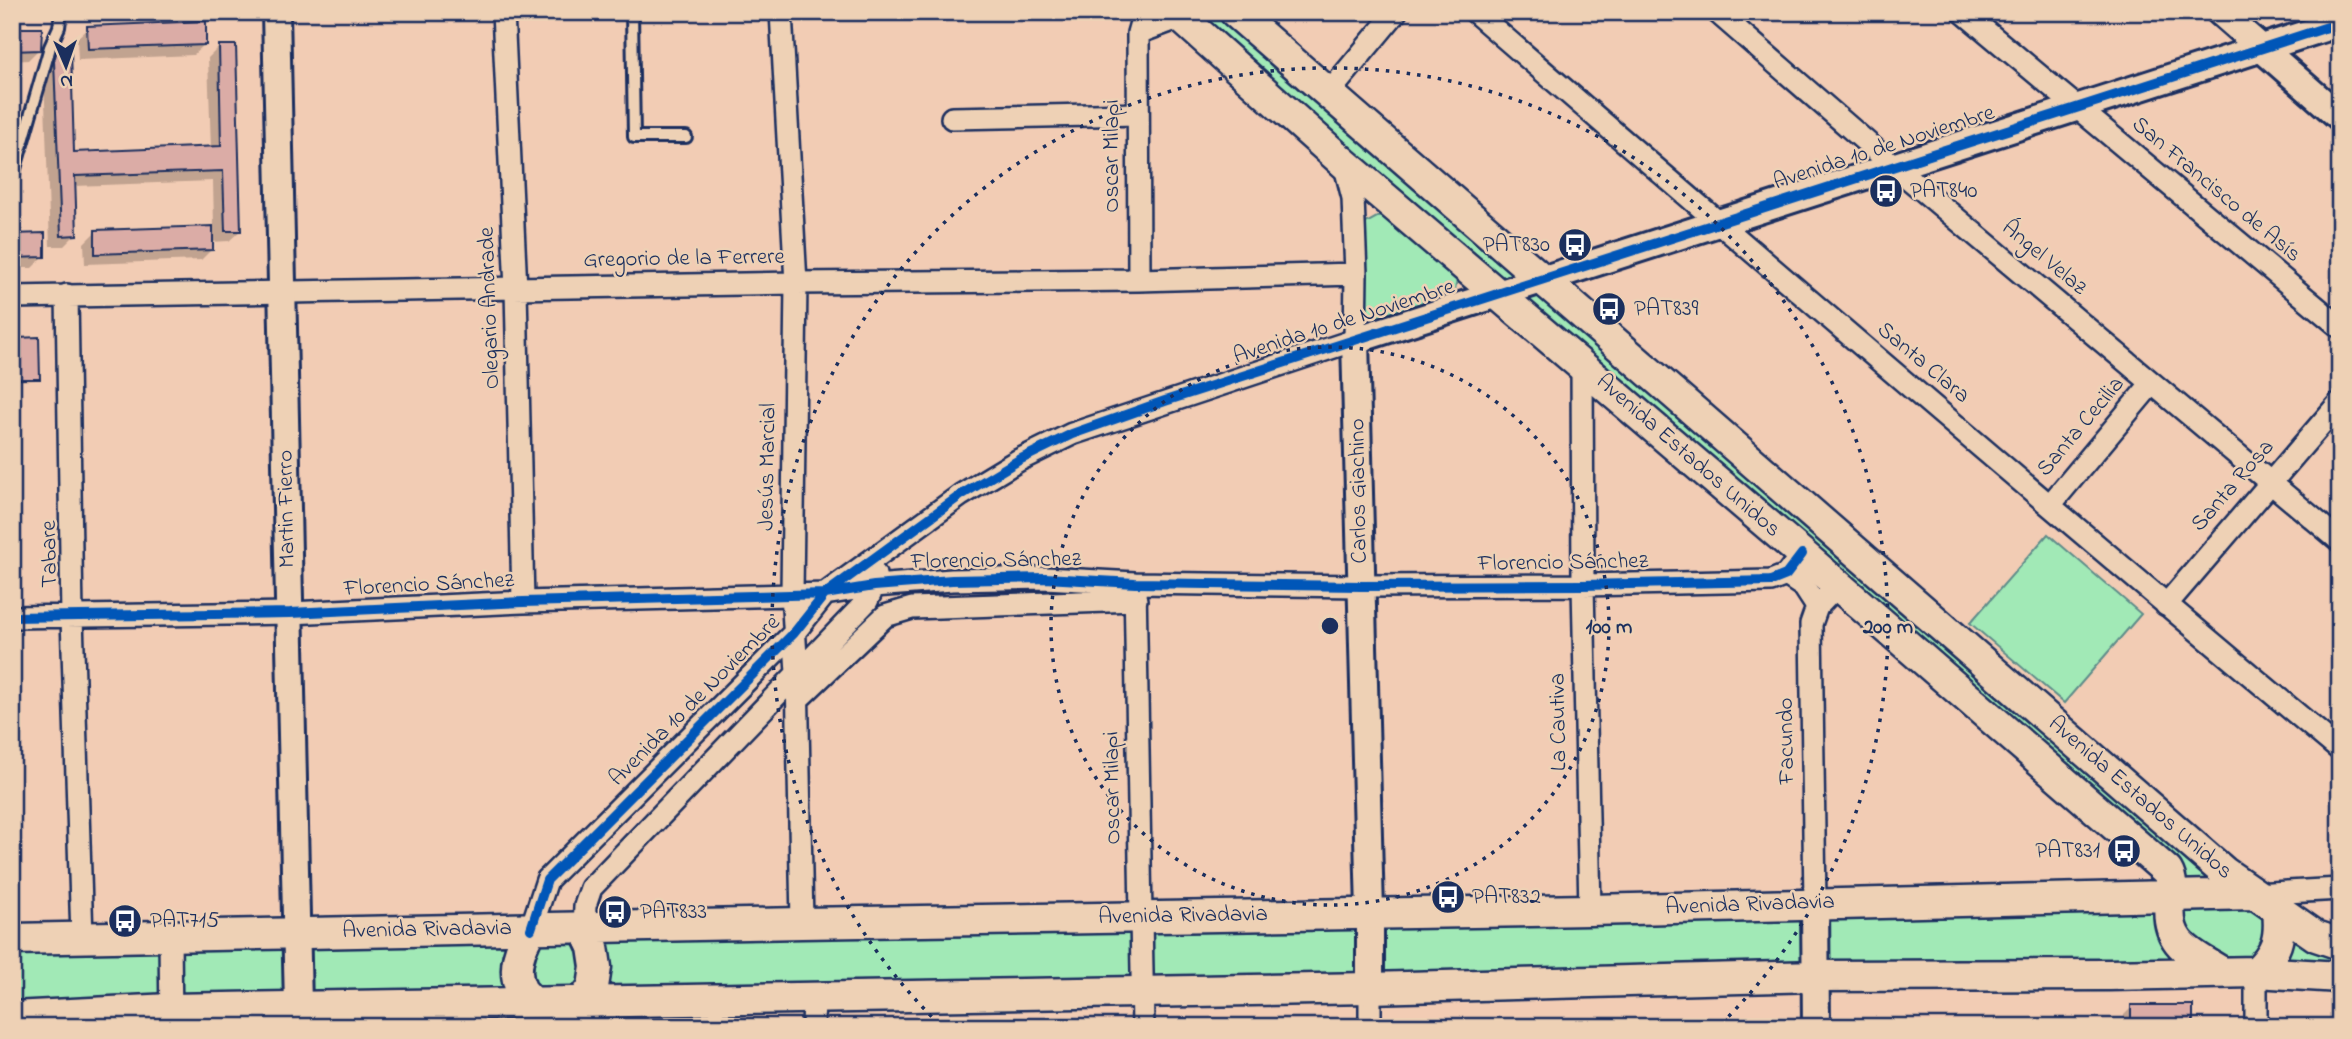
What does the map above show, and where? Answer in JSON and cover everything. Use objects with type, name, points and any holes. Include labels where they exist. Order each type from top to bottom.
[{"type":"main road","name":"Avenida Estados Unidos","points":[[1235,12],[2224,872],[2266,902]]},
{"type":"main road","name":"Avenida Estados Unidos","points":[[1180,14],[1344,163],[1582,365],[1827,596],[2167,871],[2172,879],[2168,917],[2172,932],[2182,947],[2221,972]]},
{"type":"main road","points":[[1794,564],[1825,524]]},
{"type":"main road","points":[[1827,596],[1862,556]]},
{"type":"main road","name":"Avenida Rivadavia","points":[[12,939],[2170,897],[2266,902]]},
{"type":"main road","points":[[2266,902],[2316,936],[2340,944]]},
{"type":"main road","points":[[2256,972],[2269,960],[2277,945],[2280,928],[2266,902]]},
{"type":"main road","points":[[583,1014],[593,987],[596,967],[593,947],[584,928]]},
{"type":"main road","points":[[531,929],[520,947],[517,968],[521,989],[532,1002]]},
{"type":"main road","points":[[12,1017],[171,1018],[298,1006],[532,1002],[583,1014],[813,1012],[1143,992],[1816,976],[2256,972],[2340,977]]},
{"type":"street","name":"Martin Fierro","points":[[276,12],[298,1006]]},
{"type":"street","name":"Olegario Andrade","points":[[503,12],[516,289],[523,602]]},
{"type":"street","name":"Jesús Marcial","points":[[781,12],[796,283],[792,593],[798,699],[802,923]]},
{"type":"street","name":"Oscar Milapi","points":[[1139,280],[1138,33],[1144,12]]},
{"type":"street","points":[[1328,94],[1396,12]]},
{"type":"street","name":"Santa Clara","points":[[1475,12],[1719,224],[2340,750]]},
{"type":"street","name":"Ángel Velaz","points":[[1717,12],[1895,167],[2340,541]]},
{"type":"street","name":"San Francisco de Asís","points":[[1963,12],[2340,327]]},
{"type":"street","points":[[2220,12],[2340,117]]},
{"type":"street","points":[[1138,33],[1180,14]]},
{"type":"street","name":"Avenida 10 de Noviembre","points":[[531,929],[547,880],[794,633],[825,594],[961,495],[1019,460],[1072,434],[1165,401],[2340,23]]},
{"type":"street","points":[[952,118],[1138,114]]},
{"type":"street","name":"Carlos Giachino","points":[[1344,163],[1353,198],[1356,274],[1355,340],[1370,988]]},
{"type":"street","name":"Gregorio de la Ferrere","points":[[12,297],[796,283],[1139,280],[1356,274]]},
{"type":"street","name":"Tabare","points":[[67,295],[72,617],[82,938]]},
{"type":"street","name":"La Cautiva","points":[[1582,365],[1583,585],[1590,910]]},
{"type":"street","name":"Santa Cecilia","points":[[2050,505],[2152,383]]},
{"type":"street","name":"Santa Rosa","points":[[2166,605],[2340,402]]},
{"type":"street","points":[[584,928],[584,906],[591,888],[867,601],[874,586],[877,558]]},
{"type":"street","name":"Florencio Sánchez","points":[[12,617],[289,613],[523,602],[825,594],[874,586],[953,580],[1045,578],[1136,592],[1361,586],[1771,581],[1794,564]]},
{"type":"street","name":"Oscar Milapi","points":[[1136,592],[1143,1027]]},
{"type":"street","points":[[798,699],[885,616],[895,612],[912,608],[1136,592]]},
{"type":"street","name":"Facundo","points":[[1815,903],[1811,624],[1827,596]]},
{"type":"street","points":[[2266,902],[2340,889]]},
{"type":"street","points":[[1815,903],[1816,1027]]},
{"type":"street","points":[[170,937],[171,1018]]},
{"type":"street","points":[[2256,972],[2256,1027]]},
{"type":"street","points":[[1370,988],[1370,1027]]},
{"type":"lane","points":[[12,179],[50,47],[62,17],[61,12]]},
{"type":"lane","points":[[632,12],[634,137],[686,137]]},
{"type":"green space","points":[[1175,12],[1235,12],[2224,872],[2340,944],[2340,977],[12,1017],[12,939],[2170,896],[2172,879]]},
{"type":"green space","points":[[1389,216],[1457,279],[1455,290],[1392,315],[1371,319],[1366,307],[1366,223],[1377,217]]},
{"type":"green space","points":[[2048,534],[2141,614],[2064,703],[1970,623]]},
{"type":"building","points":[[206,21],[206,45],[88,49],[87,26]]},
{"type":"building","points":[[12,28],[42,28],[41,50],[12,51]]},
{"type":"building","points":[[219,45],[236,45],[241,231],[225,231],[223,171],[75,176],[77,235],[61,236],[54,61],[57,50],[71,50],[74,152],[221,146]]},
{"type":"building","points":[[213,226],[213,250],[95,254],[95,230]]},
{"type":"building","points":[[45,233],[45,257],[12,258],[12,234]]},
{"type":"building","points":[[39,337],[40,379],[18,379],[17,338]]},
{"type":"building","points":[[2131,1005],[2193,1005],[2193,1027],[2131,1027]]},
{"type":"cycle path","points":[[531,929],[547,880],[794,633],[825,594],[961,495],[1019,460],[1072,434],[1165,401],[2340,23]]},
{"type":"cycle path","points":[[12,617],[290,613],[523,602],[825,594],[874,586],[952,580],[1045,578],[1135,583],[1361,586],[1771,581],[1786,575],[1802,554]]},
{"type":"place","name":"PAT840","points":[[1886,191]]},
{"type":"place","name":"PAT830","points":[[1575,245]]},
{"type":"place","name":"PAT839","points":[[1609,309]]},
{"type":"place","name":"PAT831","points":[[2124,851]]},
{"type":"place","name":"PAT832","points":[[1448,897]]},
{"type":"place","name":"PAT833","points":[[615,912]]},
{"type":"place","name":"PAT715","points":[[125,921]]}]
